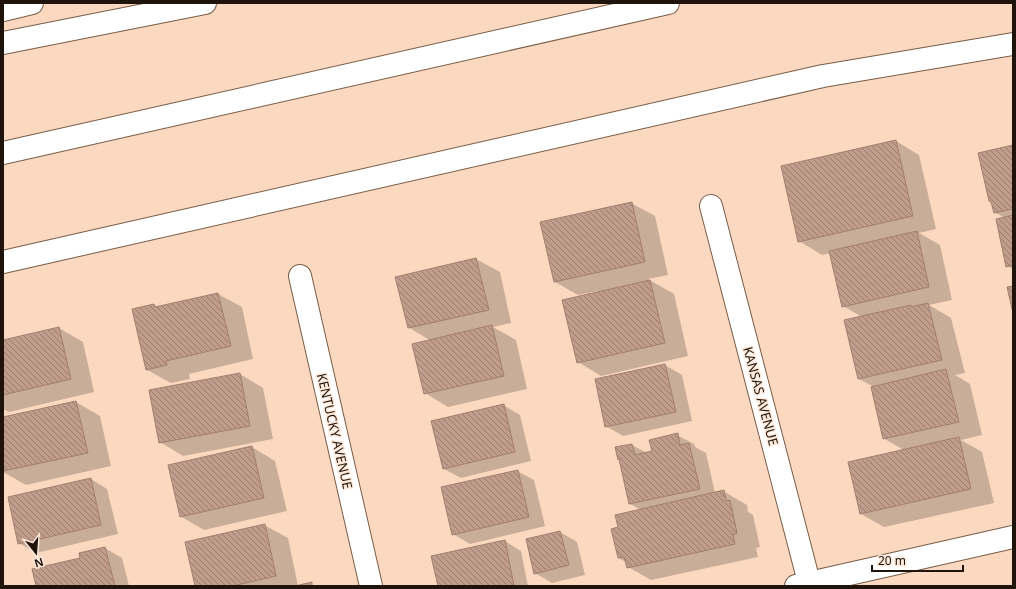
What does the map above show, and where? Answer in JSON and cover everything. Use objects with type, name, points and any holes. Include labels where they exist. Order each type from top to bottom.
[{"type":"main road","points":[[3,10],[32,3]]},
{"type":"main road","points":[[3,43],[205,3]]},
{"type":"main road","points":[[3,153],[668,3]]},
{"type":"main road","points":[[3,262],[823,76],[1013,44]]},
{"type":"main road","name":"KANSAS AVENUE","points":[[711,206],[805,585]]},
{"type":"main road","name":"KENTUCKY AVENUE","points":[[300,276],[370,586]]},
{"type":"main road","points":[[805,585],[1013,536]]},
{"type":"building","points":[[896,140],[913,216],[798,242],[781,166]]},
{"type":"building","points":[[1013,145],[1013,209],[994,213],[991,202],[989,201],[978,153]]},
{"type":"building","points":[[632,202],[645,262],[554,282],[540,222]]},
{"type":"building","points":[[1013,215],[1013,265],[1006,267],[996,219]]},
{"type":"building","points":[[917,231],[929,287],[842,307],[829,251]]},
{"type":"building","points":[[476,258],[489,310],[408,328],[395,277]]},
{"type":"building","points":[[650,280],[665,343],[577,363],[562,300]]},
{"type":"building","points":[[1013,286],[1013,313],[1007,287]]},
{"type":"building","points":[[218,293],[231,346],[166,361],[167,365],[146,370],[132,309],[154,304],[155,307]]},
{"type":"building","points":[[928,303],[942,360],[858,379],[844,320],[911,305],[911,307]]},
{"type":"building","points":[[492,325],[504,376],[424,394],[412,344]]},
{"type":"building","points":[[59,327],[71,379],[3,395],[3,340]]},
{"type":"building","points":[[665,364],[676,412],[605,427],[595,379]]},
{"type":"building","points":[[946,369],[959,422],[883,439],[871,387]]},
{"type":"building","points":[[240,373],[250,426],[159,443],[149,390]]},
{"type":"building","points":[[76,401],[88,453],[3,471],[3,417]]},
{"type":"building","points":[[504,404],[515,452],[443,469],[431,421]]},
{"type":"building","points":[[678,433],[680,445],[689,443],[700,489],[629,504],[615,447],[632,444],[635,455],[652,451],[649,440]]},
{"type":"building","points":[[959,437],[971,489],[860,514],[848,462]]},
{"type":"building","points":[[252,446],[264,498],[180,517],[168,465]]},
{"type":"building","points":[[518,470],[529,517],[452,535],[441,487]]},
{"type":"building","points":[[91,478],[101,525],[18,544],[8,497]]},
{"type":"building","points":[[724,490],[726,501],[730,500],[737,533],[733,535],[735,544],[627,568],[624,557],[618,558],[611,529],[618,527],[615,515]]},
{"type":"building","points":[[265,524],[276,576],[233,586],[195,586],[185,542]]},
{"type":"building","points":[[560,531],[569,565],[534,574],[526,539]]},
{"type":"building","points":[[505,540],[514,586],[438,586],[431,556]]},
{"type":"building","points":[[105,547],[115,586],[36,586],[32,569],[80,558],[79,553]]},
{"type":"building","points":[[312,582],[312,586],[295,586]]}]
